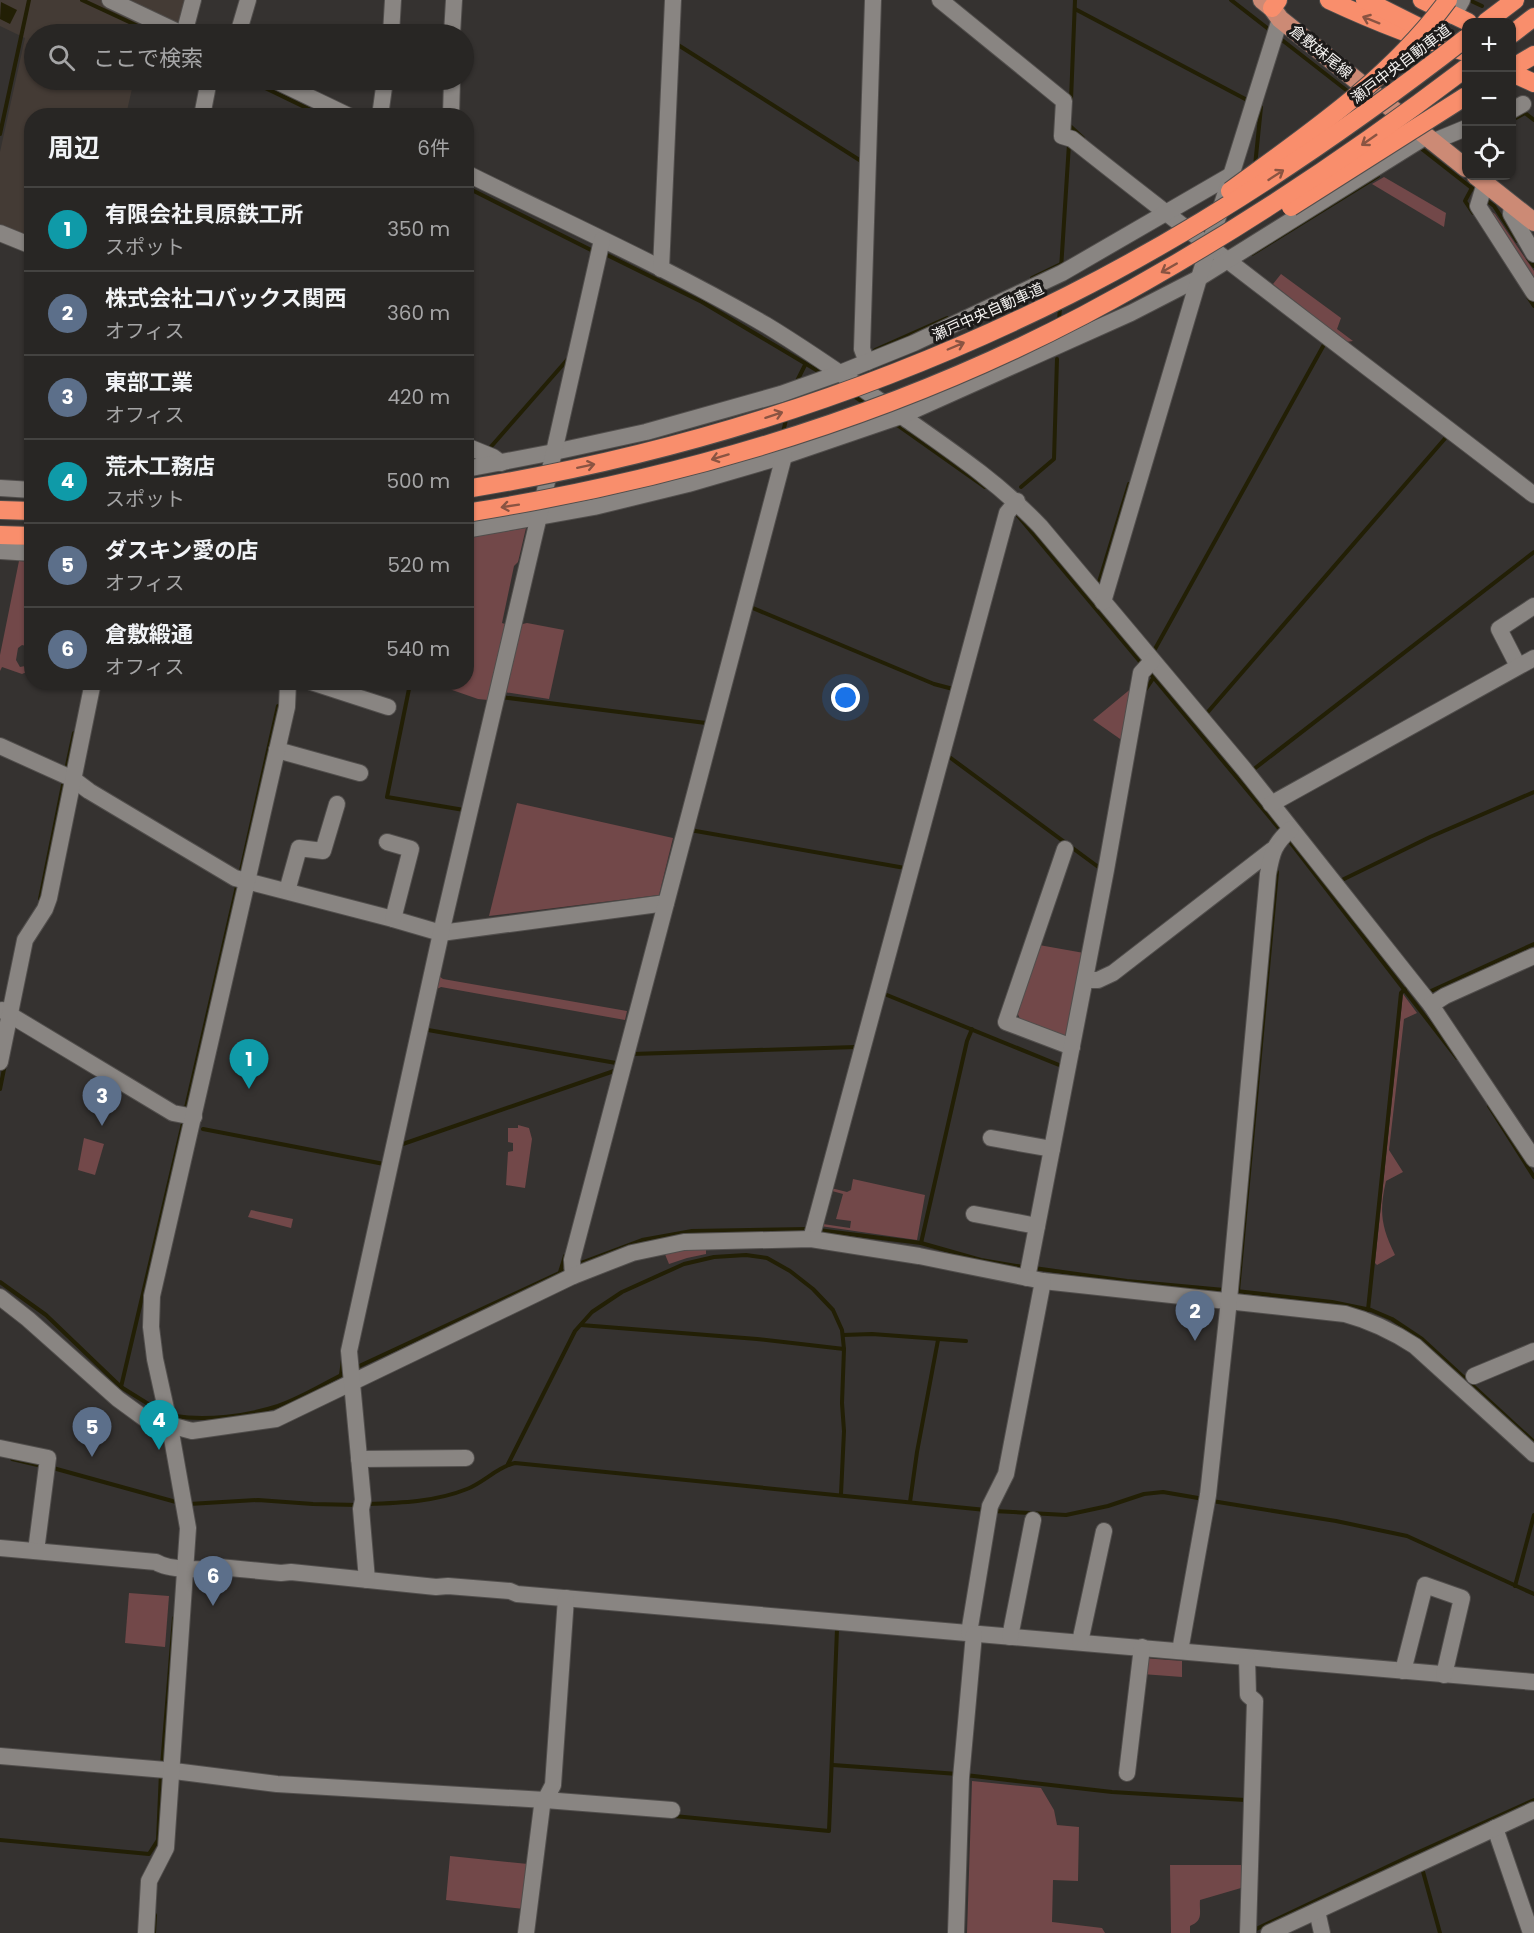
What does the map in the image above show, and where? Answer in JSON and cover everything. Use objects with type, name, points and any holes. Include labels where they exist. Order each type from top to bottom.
[{"type":"highway","points":[[1329,0],[1428,42],[1462,51]]},
{"type":"highway","points":[[1365,0],[1462,49]]},
{"type":"highway","points":[[1422,0],[1458,8]]},
{"type":"highway","points":[[1491,18],[1515,0]]},
{"type":"highway","points":[[1070,294],[1202,211],[1333,114],[1458,8]]},
{"type":"highway","points":[[1516,31],[1534,17]]},
{"type":"highway","name":"瀬戸中央自動車道","points":[[474,488],[522,480],[693,440],[772,416],[923,361],[1070,294],[1216,213],[1286,168],[1462,42]]},
{"type":"highway","points":[[1516,45],[1534,54],[1516,67]]},
{"type":"highway","points":[[474,512],[526,504],[699,464],[787,437],[935,384],[1081,316],[1216,240],[1363,143],[1462,72]]},
{"type":"highway","points":[[1515,72],[1534,83]]},
{"type":"highway","points":[[1216,240],[1291,207],[1462,99]]},
{"type":"highway","points":[[0,510],[24,511]]},
{"type":"highway","points":[[0,535],[24,536]]},
{"type":"main road","name":"倉敷妹尾線","points":[[1273,7],[1421,142],[1462,165]]},
{"type":"main road","points":[[1481,188],[1512,204],[1534,222]]},
{"type":"street","points":[[110,0],[162,24]]},
{"type":"street","points":[[186,24],[193,0]]},
{"type":"street","points":[[241,24],[248,0]]},
{"type":"street","points":[[392,24],[393,0]]},
{"type":"street","points":[[453,24],[454,0]]},
{"type":"street","points":[[661,269],[673,0]]},
{"type":"street","points":[[845,370],[862,349],[873,0]]},
{"type":"street","points":[[940,0],[1064,101],[1062,136],[1070,138],[1170,211],[1216,240],[1230,260],[1534,495]]},
{"type":"street","points":[[1103,602],[1199,278],[1216,240],[1273,7]]},
{"type":"street","points":[[203,108],[207,90]]},
{"type":"street","points":[[295,90],[332,108]]},
{"type":"street","points":[[381,108],[384,90]]},
{"type":"street","points":[[451,108],[452,90]]},
{"type":"street","points":[[474,529],[537,519],[688,484],[778,458],[893,419],[1121,318],[1230,260],[1421,142],[1462,130]]},
{"type":"street","points":[[474,468],[646,432],[795,389],[845,370],[933,335],[1062,273],[1233,174]]},
{"type":"street","points":[[474,177],[661,269],[845,370],[893,419],[978,470],[1103,602],[1148,666],[1271,804],[1283,838],[1431,1005],[1534,1159]]},
{"type":"street","points":[[1481,188],[1478,207],[1534,293]]},
{"type":"street","points":[[1512,204],[1511,214],[1534,254]]},
{"type":"street","points":[[0,233],[24,243]]},
{"type":"street","points":[[367,1580],[349,1351],[440,929],[497,696],[602,240]]},
{"type":"street","points":[[474,449],[501,463]]},
{"type":"street","points":[[573,1269],[745,605],[778,458]]},
{"type":"street","points":[[0,488],[24,490]]},
{"type":"street","points":[[813,1233],[877,992],[1013,506]]},
{"type":"street","points":[[0,551],[24,552]]},
{"type":"street","points":[[1518,666],[1499,629],[1534,606]]},
{"type":"street","points":[[1271,804],[1534,658]]},
{"type":"street","points":[[956,1933],[961,1775],[972,1637],[989,1510],[1006,1474],[1037,1226],[1148,666]]},
{"type":"street","points":[[0,1062],[25,940],[45,909],[49,898],[68,777],[91,690]]},
{"type":"street","points":[[146,1933],[149,1881],[166,1848],[165,1770],[188,1528],[155,1359],[151,1327],[152,1296],[188,1116],[242,880],[278,750],[287,707],[288,690]]},
{"type":"street","points":[[336,690],[388,707]]},
{"type":"street","points":[[0,746],[68,777],[242,880],[393,919],[440,929],[666,903]]},
{"type":"street","points":[[278,750],[360,773]]},
{"type":"street","points":[[287,891],[299,848],[323,851],[337,804]]},
{"type":"street","points":[[1085,980],[1098,980],[1113,973],[1283,838]]},
{"type":"street","points":[[1180,1651],[1207,1500],[1229,1300],[1267,886],[1283,838]]},
{"type":"street","points":[[387,842],[411,849],[393,919]]},
{"type":"street","points":[[1065,849],[1006,1022],[1072,1047]]},
{"type":"street","points":[[1431,1005],[1445,996],[1534,956]]},
{"type":"street","points":[[10,1016],[173,1113],[188,1116]]},
{"type":"street","points":[[991,1138],[1052,1149]]},
{"type":"street","points":[[974,1214],[1037,1226]]},
{"type":"street","points":[[0,1297],[118,1399],[144,1418],[170,1427],[192,1431],[276,1419],[350,1374],[573,1269],[684,1242],[813,1233],[919,1257],[1032,1274],[1345,1314],[1377,1324],[1415,1346],[1534,1454]]},
{"type":"street","points":[[1474,1376],[1534,1351]]},
{"type":"street","points":[[0,1448],[48,1458],[36,1551]]},
{"type":"street","points":[[359,1459],[466,1458]]},
{"type":"street","points":[[1010,1637],[1034,1520]]},
{"type":"street","points":[[1080,1642],[1104,1531]]},
{"type":"street","points":[[0,1548],[156,1563],[162,1566],[210,1570],[219,1567],[435,1587],[510,1591],[565,1602],[972,1637],[1010,1637],[1142,1647],[1534,1682]]},
{"type":"street","points":[[1402,1671],[1425,1585],[1461,1598],[1444,1675]]},
{"type":"street","points":[[526,1933],[543,1803],[553,1785],[565,1602]]},
{"type":"street","points":[[1127,1773],[1142,1647]]},
{"type":"street","points":[[1247,1658],[1248,1695],[1256,1701],[1248,1933]]},
{"type":"street","points":[[0,1756],[165,1770],[277,1784],[672,1810]]},
{"type":"street","points":[[1269,1933],[1534,1809]]},
{"type":"street","points":[[1495,1828],[1531,1933]]},
{"type":"street","points":[[1317,1911],[1322,1933]]},
{"type":"shaded area","points":[[0,0],[190,0],[184,24],[24,24],[24,38],[0,26]]},
{"type":"shaded area","points":[[1,2],[17,10],[10,24],[0,19]]},
{"type":"shaded area","points":[[24,43],[24,90],[132,90],[128,108],[24,108],[24,236],[0,225],[0,152]]},
{"type":"shaded area","points":[[1384,177],[1446,213],[1444,227],[1372,184]]},
{"type":"shaded area","points":[[1485,207],[1495,214],[1534,271],[1534,285]]},
{"type":"shaded area","points":[[1281,274],[1341,318],[1337,329],[1353,341],[1346,342],[1273,284]]},
{"type":"shaded area","points":[[526,528],[518,562],[514,566],[502,623],[505,624],[488,700],[452,690],[474,690],[474,537]]},
{"type":"shaded area","points":[[19,561],[24,561],[24,646],[18,648],[16,660],[20,667],[24,666],[24,673],[2,667],[0,671],[0,655]]},
{"type":"shaded area","points":[[527,623],[564,630],[549,699],[504,692],[518,625]]},
{"type":"shaded area","points":[[1133,687],[1123,741],[1093,720]]},
{"type":"shaded area","points":[[517,803],[673,838],[659,895],[489,916]]},
{"type":"shaded area","points":[[1039,945],[1084,953],[1069,1034],[1062,1037],[1020,1019],[1016,1010]]},
{"type":"shaded area","points":[[439,976],[443,979],[627,1011],[625,1020],[441,987],[435,990]]},
{"type":"shaded area","points":[[1403,994],[1417,1013],[1404,1019],[1389,1150],[1403,1172],[1386,1181],[1382,1202],[1384,1227],[1395,1255],[1377,1265],[1375,1263]]},
{"type":"shaded area","points":[[518,1125],[529,1128],[532,1139],[525,1188],[506,1185],[508,1152],[513,1151],[513,1143],[508,1142],[508,1128],[518,1128]]},
{"type":"shaded area","points":[[84,1138],[104,1144],[95,1175],[78,1170]]},
{"type":"shaded area","points":[[853,1179],[925,1195],[917,1240],[820,1226],[831,1188],[847,1192],[851,1190]],"holes":[[[832,1191],[843,1194],[836,1219],[851,1221],[850,1228],[823,1224]]]},
{"type":"shaded area","points":[[251,1210],[293,1219],[291,1228],[248,1217]]},
{"type":"shaded area","points":[[706,1246],[706,1254],[669,1264],[664,1252]]},
{"type":"shaded area","points":[[129,1593],[169,1596],[165,1647],[125,1643]]},
{"type":"shaded area","points":[[1143,1658],[1182,1661],[1182,1677],[1142,1674]]},
{"type":"shaded area","points":[[972,1781],[1041,1788],[1054,1810],[1057,1825],[1079,1827],[1078,1881],[1053,1880],[1052,1922],[1102,1928],[1105,1933],[967,1933]]},
{"type":"shaded area","points":[[450,1856],[528,1864],[524,1909],[446,1900]]},
{"type":"shaded area","points":[[1170,1865],[1241,1865],[1241,1888],[1200,1900],[1199,1919],[1190,1926],[1190,1933],[1171,1933]]},
{"type":"waterway","points":[[0,134],[29,0]]},
{"type":"waterway","points":[[82,0],[134,24]]},
{"type":"waterway","points":[[1071,100],[1075,0]]},
{"type":"waterway","points":[[1231,0],[1271,31]]},
{"type":"waterway","points":[[1469,0],[1482,6]]},
{"type":"waterway","points":[[1075,9],[1249,101]]},
{"type":"waterway","points":[[1282,40],[1350,93]]},
{"type":"waterway","points":[[675,43],[861,161]]},
{"type":"waterway","points":[[270,90],[307,108]]},
{"type":"waterway","points":[[1255,166],[1261,107],[1259,106]]},
{"type":"waterway","points":[[1516,118],[1525,113],[1534,120]]},
{"type":"waterway","points":[[1070,126],[1083,138]]},
{"type":"waterway","points":[[1061,269],[1069,144]]},
{"type":"waterway","points":[[1418,146],[1478,193]]},
{"type":"waterway","points":[[1252,254],[1378,176]]},
{"type":"waterway","points":[[1473,186],[1465,201],[1473,213]]},
{"type":"waterway","points":[[474,191],[593,251]]},
{"type":"waterway","points":[[1486,200],[1494,206],[1517,241]]},
{"type":"waterway","points":[[605,254],[702,302],[823,374]]},
{"type":"waterway","points":[[1528,258],[1534,266]]},
{"type":"waterway","points":[[1032,278],[1061,264]]},
{"type":"waterway","points":[[1528,297],[1534,306]]},
{"type":"waterway","points":[[1059,322],[1060,306]]},
{"type":"waterway","points":[[875,350],[947,318]]},
{"type":"waterway","points":[[1155,649],[1326,341]]},
{"type":"waterway","points":[[1021,487],[1054,459],[1057,359]]},
{"type":"waterway","points":[[489,449],[567,360]]},
{"type":"waterway","points":[[796,383],[805,365]]},
{"type":"waterway","points":[[851,394],[867,405]]},
{"type":"waterway","points":[[783,432],[787,416]]},
{"type":"waterway","points":[[896,424],[985,487]]},
{"type":"waterway","points":[[1207,713],[1448,435]]},
{"type":"waterway","points":[[1099,582],[1129,484]]},
{"type":"waterway","points":[[1014,511],[1142,664]]},
{"type":"waterway","points":[[1254,769],[1534,552]]},
{"type":"waterway","points":[[748,606],[934,684],[953,689]]},
{"type":"waterway","points":[[1149,672],[1282,832]]},
{"type":"waterway","points":[[1146,689],[1154,677]]},
{"type":"waterway","points":[[409,690],[387,797],[464,810]]},
{"type":"waterway","points":[[501,697],[706,723]]},
{"type":"waterway","points":[[240,875],[278,706]]},
{"type":"waterway","points":[[66,770],[74,733]]},
{"type":"waterway","points":[[948,756],[1101,869]]},
{"type":"waterway","points":[[40,899],[64,780]]},
{"type":"waterway","points":[[1342,880],[1430,837],[1534,792]]},
{"type":"waterway","points":[[690,830],[905,868]]},
{"type":"waterway","points":[[1287,838],[1457,1058]]},
{"type":"waterway","points":[[1238,1291],[1277,872]]},
{"type":"waterway","points":[[185,1112],[238,882]]},
{"type":"waterway","points":[[1431,991],[1534,944]]},
{"type":"waterway","points":[[1368,1310],[1401,993],[1405,989]]},
{"type":"waterway","points":[[882,993],[1064,1067]]},
{"type":"waterway","points":[[921,1243],[967,1041],[972,1029]]},
{"type":"waterway","points":[[428,1030],[616,1063]]},
{"type":"waterway","points":[[632,1054],[856,1047]]},
{"type":"waterway","points":[[0,1089],[5,1064]]},
{"type":"waterway","points":[[400,1145],[614,1071]]},
{"type":"waterway","points":[[1489,1106],[1534,1177]]},
{"type":"waterway","points":[[121,1387],[184,1119]]},
{"type":"waterway","points":[[203,1129],[384,1164]]},
{"type":"waterway","points":[[578,1264],[642,1240],[692,1231],[808,1229]]},
{"type":"waterway","points":[[818,1230],[921,1243],[981,1260],[1023,1267]]},
{"type":"waterway","points":[[508,1464],[575,1331],[592,1312],[622,1292],[684,1264],[714,1257],[746,1255],[767,1258],[790,1271],[813,1289],[833,1310],[842,1330],[844,1431],[841,1494]]},
{"type":"waterway","points":[[560,1272],[565,1256]]},
{"type":"waterway","points":[[1034,1268],[1127,1281],[1224,1290]]},
{"type":"waterway","points":[[355,1368],[568,1269]]},
{"type":"waterway","points":[[0,1282],[46,1315],[121,1387],[158,1410]]},
{"type":"waterway","points":[[1236,1291],[1332,1302],[1371,1310],[1392,1319],[1422,1339],[1534,1442]]},
{"type":"waterway","points":[[581,1325],[757,1339],[844,1349]]},
{"type":"waterway","points":[[843,1335],[872,1334],[966,1341]]},
{"type":"waterway","points":[[910,1502],[938,1340]]},
{"type":"waterway","points":[[341,1375],[343,1360]]},
{"type":"waterway","points":[[175,1416],[213,1418],[266,1410],[295,1399],[345,1373]]},
{"type":"waterway","points":[[12,1459],[42,1466]]},
{"type":"waterway","points":[[366,1504],[442,1497],[473,1486],[503,1467],[515,1463],[986,1510]]},
{"type":"waterway","points":[[53,1468],[176,1502]]},
{"type":"waterway","points":[[993,1511],[1066,1515],[1108,1506],[1144,1494],[1163,1492],[1204,1499]]},
{"type":"waterway","points":[[189,1504],[258,1500],[358,1505]]},
{"type":"waterway","points":[[1212,1501],[1336,1521],[1407,1536],[1534,1594]]},
{"type":"waterway","points":[[1515,1586],[1534,1515]]},
{"type":"waterway","points":[[162,1766],[174,1618]]},
{"type":"waterway","points":[[674,1816],[829,1831],[837,1629]]},
{"type":"waterway","points":[[833,1765],[958,1774]]},
{"type":"waterway","points":[[0,1840],[149,1854],[158,1840],[161,1773]]},
{"type":"waterway","points":[[965,1775],[1112,1792],[1245,1800]]},
{"type":"waterway","points":[[1252,1931],[1534,1800]]},
{"type":"waterway","points":[[1422,1868],[1440,1933]]},
{"type":"waterway","points":[[154,1933],[155,1915]]},
{"type":"place","name":"有限会社貝原鉄工所","points":[[249,1089]]},
{"type":"place","name":"東部工業","points":[[102,1126]]},
{"type":"place","name":"株式会社コバックス関西","points":[[1195,1341]]},
{"type":"place","name":"荒木工務店","points":[[159,1450]]},
{"type":"place","name":"ダスキン愛の店","points":[[92,1457]]},
{"type":"place","name":"倉敷緞通","points":[[213,1606]]}]
